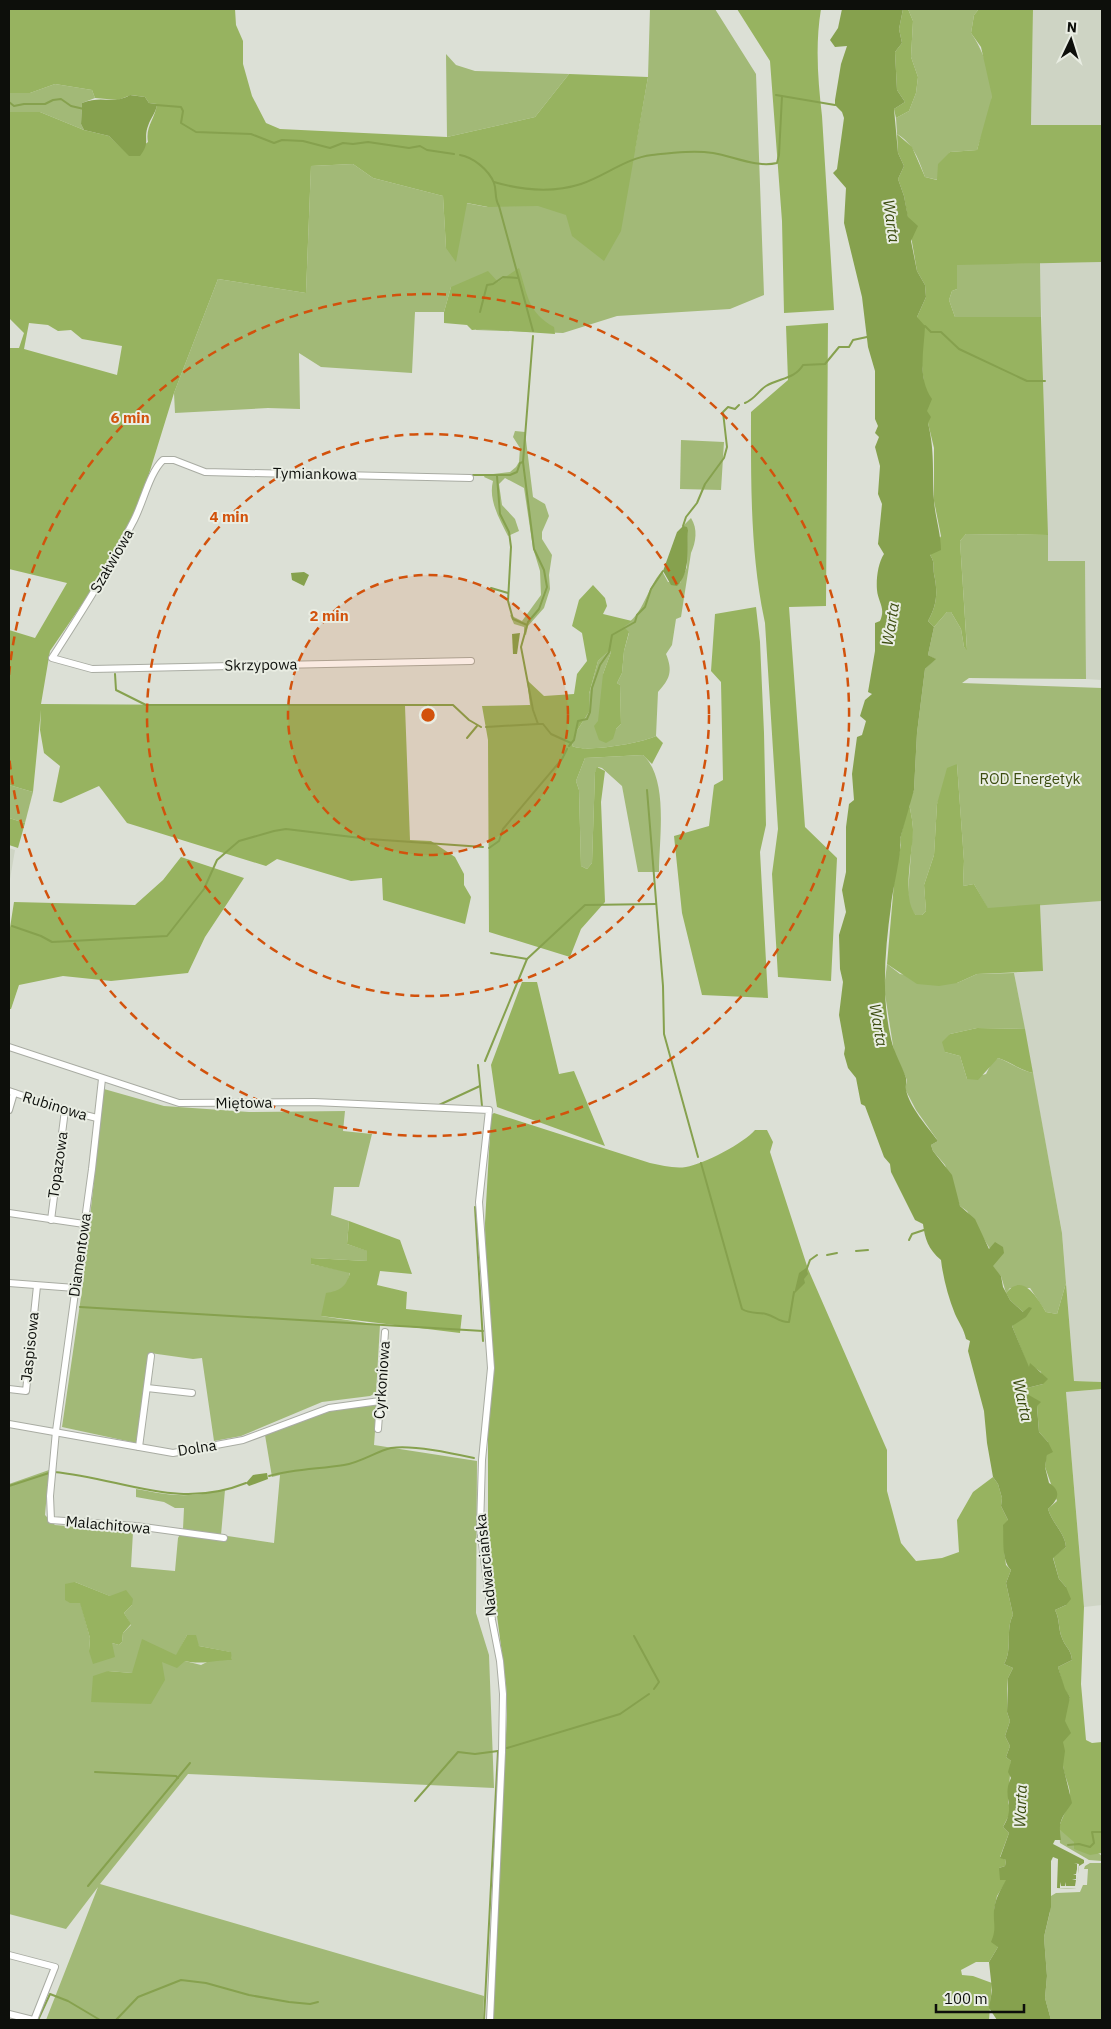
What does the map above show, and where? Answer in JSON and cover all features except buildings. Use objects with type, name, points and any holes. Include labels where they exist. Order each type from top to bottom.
[{"type":"street","name":"Tymiankowa","points":[[163,460],[174,460],[205,472],[470,478]]},
{"type":"street","name":"Szałwiowa","points":[[52,658],[106,573],[134,521],[155,471],[163,460]]},
{"type":"street","name":"Skrzypowa","points":[[52,658],[92,669],[471,661]]},
{"type":"street","name":"Miętowa","points":[[9,1047],[179,1103],[314,1102],[489,1110]]},
{"type":"street","name":"Diamentowa","points":[[56,1431],[102,1079]]},
{"type":"street","name":"Rubinowa","points":[[9,1110],[11,1092],[65,1110],[97,1118]]},
{"type":"street","name":"Topazowa","points":[[51,1220],[65,1110]]},
{"type":"street","name":"Nadwarciańska","points":[[489,1110],[479,1202],[491,1368],[482,1460],[480,1528],[492,1620],[500,1661],[503,1694],[503,1744],[490,2020]]},
{"type":"street","points":[[9,1213],[84,1224]]},
{"type":"street","points":[[9,1283],[75,1288]]},
{"type":"street","name":"Jaspisowa","points":[[9,1389],[26,1391],[37,1286]]},
{"type":"street","name":"Cyrkoniowa","points":[[378,1429],[385,1332]]},
{"type":"street","points":[[139,1447],[151,1356]]},
{"type":"street","points":[[147,1388],[192,1394]]},
{"type":"street","name":"Dolna","points":[[9,1424],[173,1453],[243,1440],[329,1408],[380,1401]]},
{"type":"street","name":"Malachitowa","points":[[56,1431],[51,1520],[136,1526],[224,1538]]},
{"type":"street","points":[[9,1955],[55,1967],[33,2020],[9,2014]]},
{"type":"shaded area","points":[[9,9],[235,9],[236,25],[243,41],[243,64],[252,96],[266,123],[280,129],[447,137],[535,117],[569,74],[648,77],[621,231],[604,261],[572,236],[566,215],[538,206],[488,207],[467,203],[456,262],[446,248],[443,196],[373,178],[353,164],[311,166],[306,293],[218,279],[174,393],[140,503],[100,578],[50,651],[41,704],[405,706],[410,840],[431,841],[455,857],[464,874],[464,885],[471,897],[465,924],[383,900],[382,878],[351,881],[277,859],[266,866],[127,823],[99,786],[61,803],[53,801],[60,766],[44,753],[40,730],[41,710],[33,792],[9,785],[9,630],[35,638],[67,583],[9,569],[9,348],[19,348],[24,333],[9,318],[9,112],[40,112],[84,130],[109,136],[130,156],[148,142],[149,127],[157,104],[149,103],[145,97],[131,95],[118,100],[95,98],[92,90],[55,84],[30,93],[9,93]],"holes":[[[29,323],[48,325],[58,331],[71,330],[82,339],[122,346],[117,375],[24,349]]]},
{"type":"shaded area","points":[[737,9],[821,9],[818,36],[819,90],[834,310],[784,313],[782,221],[770,61]]},
{"type":"shaded area","points":[[903,9],[908,9],[913,21],[911,57],[918,77],[916,93],[909,111],[896,118],[894,109],[905,102],[897,90],[895,52],[902,43],[899,29]]},
{"type":"shaded area","points":[[979,9],[1033,9],[1031,125],[1102,125],[1102,262],[957,265],[957,289],[952,291],[949,300],[955,317],[1041,317],[1048,535],[966,534],[960,541],[967,650],[964,647],[961,629],[951,612],[947,612],[934,627],[928,621],[935,604],[936,593],[933,562],[930,555],[941,536],[934,501],[934,448],[928,423],[917,317],[926,297],[925,285],[917,271],[904,196],[898,179],[904,166],[898,153],[897,134],[912,147],[925,177],[937,180],[938,164],[950,152],[977,150],[992,96],[981,47],[971,33],[974,15]]},
{"type":"shaded area","points":[[1033,9],[1102,9],[1102,125],[1031,125]]},
{"type":"shaded area","points":[[1102,262],[1102,680],[1086,679],[1085,561],[1048,561],[1040,263]]},
{"type":"shaded area","points":[[519,268],[533,309],[554,327],[555,334],[483,329],[472,330],[467,325],[444,323],[444,312],[451,287],[488,271],[498,282]]},
{"type":"shaded area","points":[[828,323],[826,606],[789,607],[805,827],[837,858],[831,981],[778,977],[772,874],[778,829],[765,623],[756,570],[752,518],[751,465],[751,412],[788,380],[786,326]]},
{"type":"shaded area","points":[[593,585],[605,598],[607,606],[603,614],[632,621],[624,627],[629,632],[624,651],[622,673],[617,683],[620,685],[621,724],[616,729],[613,739],[606,743],[599,740],[594,726],[598,721],[603,674],[611,652],[609,651],[598,661],[589,694],[589,712],[576,732],[572,746],[579,748],[601,748],[656,736],[663,743],[652,764],[643,755],[585,758],[576,781],[579,790],[581,866],[587,869],[592,863],[595,772],[597,767],[605,771],[601,802],[605,902],[581,929],[570,957],[489,932],[488,740],[482,706],[530,705],[527,680],[544,696],[574,694],[577,674],[587,661],[582,633],[572,626],[579,600]]},
{"type":"shaded area","points":[[756,607],[760,642],[764,733],[766,825],[760,852],[768,998],[702,995],[682,913],[674,836],[709,826],[714,785],[723,780],[721,682],[711,671],[715,614]]},
{"type":"shaded area","points":[[957,764],[964,861],[963,886],[974,884],[988,908],[1040,904],[1043,971],[977,974],[957,983],[939,986],[917,984],[887,964],[895,872],[901,845],[900,839],[909,802],[913,830],[908,887],[909,898],[916,915],[922,915],[926,911],[924,885],[934,855],[937,804],[947,768]]},
{"type":"shaded area","points":[[9,818],[25,823],[18,848],[9,845]]},
{"type":"shaded area","points":[[9,848],[15,850],[9,885]]},
{"type":"shaded area","points":[[181,857],[244,878],[205,937],[188,973],[111,981],[63,976],[19,985],[11,1009],[9,1009],[9,934],[14,902],[135,905],[163,880]]},
{"type":"shaded area","points":[[1102,901],[1102,1382],[1074,1381],[1062,1232],[1014,973],[1043,971],[1040,904]]},
{"type":"shaded area","points":[[522,982],[537,982],[559,1074],[574,1071],[605,1146],[497,1107],[491,1065]]},
{"type":"shaded area","points":[[977,1028],[1025,1029],[1033,1073],[998,1058],[978,1080],[967,1079],[960,1056],[945,1052],[942,1042],[950,1034]]},
{"type":"shaded area","points":[[494,1113],[650,1163],[677,1168],[703,1162],[733,1147],[755,1130],[767,1130],[773,1142],[770,1152],[808,1269],[887,1450],[887,1491],[901,1543],[916,1561],[942,1558],[959,1552],[957,1520],[973,1492],[993,1477],[998,1484],[1002,1498],[1001,1506],[1008,1520],[1004,1551],[1006,1565],[1011,1570],[1006,1583],[1013,1615],[1009,1627],[1007,1658],[1004,1664],[1013,1668],[1008,1678],[1007,1712],[1010,1721],[1005,1736],[1010,1746],[1006,1757],[1011,1761],[1008,1802],[1011,1811],[1003,1827],[1009,1833],[1000,1857],[1006,1860],[1005,1866],[999,1868],[1007,1880],[997,1896],[994,1910],[998,1947],[989,1962],[976,1962],[961,1970],[962,1975],[973,1976],[992,1983],[989,2020],[492,2020],[507,1714],[506,1685],[488,1546],[485,1223],[491,1115]]},
{"type":"shaded area","points":[[349,1221],[400,1240],[412,1274],[380,1271],[377,1285],[407,1292],[406,1309],[462,1315],[460,1333],[321,1316],[326,1293],[342,1287],[347,1282],[350,1273],[311,1264],[311,1258],[367,1261],[367,1251],[347,1244]]},
{"type":"shaded area","points":[[1066,1283],[1074,1381],[1102,1382],[1102,1389],[1066,1392],[1084,1607],[1081,1684],[1086,1740],[1092,1743],[1102,1742],[1102,1853],[1090,1855],[1074,1849],[1074,1842],[1059,1829],[1070,1798],[1063,1766],[1063,1749],[1064,1722],[1070,1697],[1064,1689],[1058,1667],[1072,1660],[1062,1638],[1055,1610],[1066,1605],[1066,1587],[1059,1579],[1053,1557],[1066,1547],[1063,1537],[1048,1509],[1057,1501],[1045,1467],[1048,1442],[1039,1432],[1037,1406],[1027,1394],[1027,1388],[1043,1384],[1041,1372],[1035,1368],[1029,1369],[1012,1326],[1023,1312],[1010,1300],[1006,1293],[1012,1287],[1024,1286],[1034,1294],[1046,1312],[1057,1314]]},
{"type":"shaded area","points":[[1102,1389],[1102,1605],[1084,1607],[1066,1392]]},
{"type":"shaded area","points":[[75,1582],[110,1596],[126,1590],[133,1599],[132,1605],[124,1613],[131,1624],[123,1633],[122,1642],[119,1645],[112,1643],[115,1657],[93,1664],[89,1651],[90,1638],[80,1603],[70,1603],[65,1600],[65,1584]]},
{"type":"shaded area","points":[[187,1635],[196,1635],[199,1646],[231,1652],[232,1660],[185,1661],[177,1668],[162,1662],[165,1680],[151,1704],[91,1702],[93,1676],[108,1671],[132,1673],[142,1639],[176,1655]]},
{"type":"green space","points":[[650,9],[715,9],[756,74],[764,295],[730,309],[617,316],[563,333],[476,330],[480,300],[451,287],[444,312],[415,312],[412,373],[321,367],[299,353],[300,409],[268,408],[175,413],[174,393],[218,279],[306,293],[311,166],[353,164],[373,178],[443,196],[446,248],[466,203],[487,207],[635,149],[648,77]]},
{"type":"green space","points":[[908,9],[979,9],[974,15],[971,33],[983,55],[991,80],[992,96],[990,110],[977,150],[950,152],[938,180],[925,177],[918,158],[911,147],[897,134],[896,118],[909,111],[916,93],[918,77],[911,57],[913,21]]},
{"type":"green space","points":[[446,54],[456,65],[475,71],[569,74],[535,117],[447,137]]},
{"type":"green space","points":[[55,84],[92,90],[95,98],[82,103],[81,124],[84,130],[40,112],[9,112],[9,93],[30,93]]},
{"type":"green space","points":[[1040,263],[1041,317],[955,317],[949,300],[952,291],[957,289],[957,264]]},
{"type":"green space","points":[[515,431],[525,432],[533,497],[545,504],[549,516],[542,532],[542,539],[552,555],[549,575],[550,589],[544,608],[528,626],[526,635],[524,634],[524,627],[514,624],[510,615],[522,621],[541,595],[540,571],[533,548],[524,488],[505,478],[499,484],[502,505],[515,519],[519,531],[508,536],[493,503],[493,481],[484,477],[485,475],[510,472],[516,467],[519,462],[520,448],[513,437]]},
{"type":"green space","points":[[681,440],[724,442],[721,490],[680,489]]},
{"type":"green space","points":[[691,518],[695,527],[695,540],[691,553],[681,617],[676,619],[672,645],[666,654],[670,670],[668,679],[658,692],[656,736],[639,742],[601,748],[579,748],[572,746],[576,732],[589,712],[589,694],[598,661],[609,651],[611,652],[603,674],[616,729],[621,724],[620,685],[617,683],[622,673],[624,651],[629,633],[623,627],[641,608],[652,585],[662,571],[668,582],[680,583],[687,567],[688,530],[683,526]]},
{"type":"green space","name":"ROD Energetyk","points":[[966,534],[1048,535],[1048,561],[1085,561],[1086,679],[969,678],[962,683],[1102,688],[1102,901],[988,909],[974,884],[963,886],[964,861],[957,764],[937,804],[934,855],[924,885],[926,911],[922,915],[916,915],[910,909],[908,893],[913,826],[909,802],[914,790],[917,733],[925,669],[935,659],[928,655],[934,627],[947,612],[951,612],[961,629],[964,647],[967,649],[960,541]]},
{"type":"green space","points":[[643,755],[651,766],[659,794],[661,826],[659,872],[638,872],[622,786],[602,768],[598,767],[595,772],[592,863],[587,869],[581,866],[579,790],[576,781],[585,758]]},
{"type":"green space","points":[[9,785],[33,792],[25,823],[9,818]]},
{"type":"green space","points":[[887,964],[900,974],[957,983],[977,974],[1014,973],[1025,1029],[977,1028],[950,1034],[945,1052],[960,1056],[967,1079],[986,1074],[992,1062],[998,1058],[1033,1073],[1062,1233],[1066,1283],[1057,1314],[1046,1312],[1030,1288],[1010,1288],[1006,1293],[1001,1276],[992,1266],[990,1249],[967,1211],[960,1206],[945,1165],[933,1151],[931,1145],[938,1141],[916,1110],[905,1089],[907,1080],[894,1052],[884,988]]},
{"type":"green space","points":[[104,1089],[164,1106],[249,1112],[345,1111],[343,1131],[372,1134],[359,1187],[334,1187],[331,1215],[349,1221],[347,1244],[368,1251],[367,1261],[311,1258],[311,1264],[350,1272],[348,1281],[321,1316],[380,1325],[376,1393],[370,1396],[322,1402],[241,1436],[214,1441],[202,1358],[193,1359],[150,1353],[136,1443],[62,1427],[82,1290]]},
{"type":"green space","points":[[377,1404],[374,1445],[477,1461],[476,1613],[489,1655],[494,1788],[188,1774],[100,1884],[484,1996],[483,2020],[46,2020],[98,1887],[66,1929],[9,1914],[9,1484],[49,1470],[45,1515],[55,1525],[133,1532],[131,1567],[175,1571],[178,1538],[183,1529],[184,1508],[175,1508],[164,1502],[136,1497],[136,1489],[180,1495],[225,1490],[221,1535],[274,1543],[280,1475],[272,1477],[265,1435],[322,1411]],"holes":[[[75,1582],[132,1605],[124,1613],[131,1625],[123,1633],[122,1642],[119,1645],[112,1643],[89,1651],[90,1638]],[[187,1635],[199,1646],[230,1652],[232,1660],[211,1660],[201,1665],[185,1661],[161,1662],[91,1702],[108,1671],[132,1673],[177,1655]]]},
{"type":"green space","points":[[1059,1829],[1101,1855],[1102,1853],[1102,1861],[1089,1860],[1060,1843]]},
{"type":"green space","points":[[1090,1863],[1102,1863],[1102,2020],[1051,2020],[1045,1998],[1047,1976],[1044,1937],[1050,1912],[1051,1896],[1056,1893],[1080,1892],[1083,1885],[1087,1885],[1088,1869],[1084,1869]]},
{"type":"water","name":"Warta","points":[[842,9],[903,9],[899,29],[902,43],[895,52],[897,90],[905,102],[894,109],[898,153],[904,166],[898,179],[908,217],[918,226],[911,241],[917,271],[925,285],[926,297],[917,317],[925,326],[923,373],[927,391],[932,399],[927,411],[931,417],[928,423],[932,452],[933,490],[941,544],[941,550],[930,555],[933,562],[936,593],[935,604],[928,621],[934,627],[928,655],[936,659],[925,669],[917,733],[914,790],[900,839],[901,844],[889,923],[885,973],[888,1023],[892,1044],[906,1078],[908,1097],[919,1117],[938,1141],[931,1145],[933,1151],[952,1175],[960,1206],[975,1219],[989,1249],[995,1242],[1003,1247],[1004,1253],[993,1266],[1001,1276],[1003,1287],[1010,1300],[1023,1312],[1029,1307],[1032,1308],[1026,1317],[1012,1326],[1029,1367],[1030,1363],[1048,1379],[1043,1384],[1027,1388],[1027,1394],[1041,1402],[1037,1406],[1039,1432],[1048,1442],[1053,1452],[1047,1455],[1045,1467],[1049,1483],[1057,1492],[1056,1499],[1048,1509],[1063,1537],[1066,1547],[1053,1558],[1059,1579],[1066,1587],[1071,1599],[1066,1605],[1055,1610],[1063,1641],[1072,1660],[1058,1667],[1065,1689],[1070,1697],[1065,1721],[1071,1733],[1063,1742],[1065,1751],[1063,1766],[1072,1803],[1061,1820],[1061,1840],[1055,1840],[1053,1844],[1084,1860],[1084,1863],[1079,1866],[1076,1889],[1057,1888],[1058,1859],[1053,1857],[1051,1861],[1051,1907],[1044,1937],[1047,1976],[1045,1998],[1051,2020],[997,2020],[989,2008],[992,1990],[989,1962],[998,1947],[991,1942],[994,1929],[994,1910],[997,1898],[1006,1880],[1000,1880],[999,1868],[1005,1866],[1006,1860],[1000,1858],[1009,1833],[1003,1827],[1009,1813],[1008,1785],[1011,1778],[1008,1772],[1011,1761],[1006,1757],[1010,1746],[1005,1736],[1010,1721],[1007,1712],[1008,1678],[1013,1668],[1004,1664],[1007,1658],[1009,1627],[1013,1615],[1006,1583],[1011,1570],[1006,1561],[1004,1549],[1003,1525],[1008,1520],[1001,1506],[1002,1498],[998,1484],[993,1477],[984,1411],[968,1351],[970,1341],[966,1339],[952,1307],[941,1260],[928,1244],[923,1224],[915,1220],[891,1172],[890,1164],[884,1157],[865,1106],[861,1104],[856,1078],[848,1068],[844,1054],[845,1048],[839,1015],[843,982],[840,969],[839,935],[846,912],[842,890],[846,872],[846,827],[849,804],[854,800],[852,774],[857,737],[862,735],[866,721],[860,716],[865,700],[872,694],[868,692],[875,651],[875,623],[880,621],[882,616],[877,590],[877,576],[884,554],[878,544],[882,504],[878,494],[880,466],[875,447],[879,437],[875,433],[878,426],[875,419],[875,371],[868,347],[862,297],[844,223],[846,188],[833,173],[837,169],[844,118],[842,112],[835,105],[835,100],[841,64],[847,46],[835,47],[830,40],[838,28]]},
{"type":"water","points":[[130,95],[145,97],[149,103],[157,104],[147,130],[146,144],[140,156],[129,156],[109,136],[84,130],[81,124],[82,103],[124,98]]},
{"type":"water","points":[[683,526],[687,527],[688,530],[687,560],[684,574],[677,586],[671,585],[663,571],[677,532]]},
{"type":"water","points":[[304,572],[309,575],[304,586],[292,580],[291,573]]},
{"type":"water","points":[[520,633],[517,654],[513,654],[512,634]]},
{"type":"water","points":[[806,1268],[808,1274],[804,1279],[805,1283],[794,1294],[799,1273]]},
{"type":"water","points":[[267,1473],[268,1479],[249,1486],[246,1483],[253,1475]]},
{"type":"pier","points":[[1074,1863],[1079,1864],[1077,1889],[1060,1888],[1060,1882],[1061,1886],[1065,1886],[1065,1882],[1066,1886],[1075,1886],[1076,1880],[1072,1879],[1076,1879],[1076,1875],[1073,1874],[1076,1874],[1077,1864]]},
{"type":"waterway","points":[[776,95],[835,105]]},
{"type":"waterway","points":[[494,182],[526,189],[559,189],[581,184],[599,177],[624,163],[642,157],[682,152],[721,154],[761,164],[777,163],[782,96]]},
{"type":"waterway","points":[[9,102],[14,106],[45,104],[61,99],[71,106],[84,109]]},
{"type":"waterway","points":[[156,105],[181,107],[183,111],[181,123],[196,132],[251,134],[274,143],[282,140],[303,141],[330,148],[343,143],[368,142],[409,148],[420,146],[427,150],[454,154]]},
{"type":"waterway","points":[[460,155],[470,158],[480,165],[492,178],[533,331]]},
{"type":"waterway","points":[[480,312],[487,285],[493,284],[503,277],[518,278]]},
{"type":"waterway","points":[[925,326],[931,332],[941,332],[959,349],[1027,381],[1045,381]]},
{"type":"waterway","points":[[533,336],[523,462],[534,549],[544,570],[547,587],[539,609],[528,622],[521,647],[533,710],[538,724],[543,724],[551,734],[571,743]]},
{"type":"waterway","points":[[745,403],[771,383],[796,373],[803,365],[825,364],[839,347],[849,347],[853,340],[867,337]]},
{"type":"waterway","points":[[683,526],[686,517],[697,503],[705,484],[724,458],[727,447],[723,412],[728,407],[735,409],[739,405]]},
{"type":"waterway","points":[[473,475],[510,475],[517,472],[520,463],[523,462]]},
{"type":"waterway","points":[[342,471],[357,473]]},
{"type":"waterway","points":[[497,476],[500,514],[509,532],[511,547],[508,601],[513,619],[527,625]]},
{"type":"waterway","points":[[569,746],[574,740],[578,721],[587,719],[590,712],[592,688],[600,665],[609,652],[612,635],[635,622],[637,615],[645,607],[651,589],[663,571]]},
{"type":"waterway","points":[[491,588],[508,593]]},
{"type":"waterway","points":[[115,674],[116,690],[146,705],[453,705],[469,720],[481,727]]},
{"type":"waterway","points":[[486,727],[538,724]]},
{"type":"waterway","points":[[467,738],[477,726]]},
{"type":"waterway","points":[[489,848],[499,841],[503,829],[562,759],[567,749]]},
{"type":"waterway","points":[[647,790],[663,986],[664,1034],[698,1157]]},
{"type":"waterway","points":[[12,926],[52,942],[167,936],[204,889],[217,860],[239,841],[274,831],[286,829],[369,839],[483,847]]},
{"type":"waterway","points":[[485,1061],[527,959],[585,905],[656,904]]},
{"type":"waterway","points":[[491,953],[527,959]]},
{"type":"waterway","points":[[478,1065],[482,1106]]},
{"type":"waterway","points":[[439,1105],[480,1086]]},
{"type":"waterway","points":[[701,1163],[742,1309],[766,1314],[789,1322],[794,1292]]},
{"type":"waterway","points":[[475,1207],[483,1341]]},
{"type":"waterway","points":[[909,1240],[912,1234],[924,1230]]},
{"type":"waterway","points":[[856,1251],[868,1250]]},
{"type":"waterway","points":[[827,1255],[837,1253]]},
{"type":"waterway","points":[[806,1271],[810,1260],[817,1255]]},
{"type":"waterway","points":[[80,1307],[483,1331]]},
{"type":"waterway","points":[[269,1476],[350,1464],[391,1448],[400,1447],[444,1452],[474,1458]]},
{"type":"waterway","points":[[54,1472],[173,1493],[196,1494],[221,1491],[246,1483]]},
{"type":"waterway","points":[[9,1486],[49,1473]]},
{"type":"waterway","points":[[634,1636],[659,1682],[654,1689]]},
{"type":"waterway","points":[[507,1748],[620,1714],[649,1694]]},
{"type":"waterway","points":[[415,1801],[458,1752],[475,1754],[498,1751]]},
{"type":"waterway","points":[[484,2020],[498,1751]]},
{"type":"waterway","points":[[88,1886],[190,1763]]},
{"type":"waterway","points":[[95,1772],[176,1776],[178,1778]]},
{"type":"waterway","points":[[1068,1845],[1079,1844],[1090,1847],[1094,1843],[1092,1832],[1102,1832]]},
{"type":"waterway","points":[[116,2020],[138,1997],[181,1980],[206,1983],[249,1995],[289,2002],[310,2004],[318,2002]]},
{"type":"waterway","points":[[38,2020],[50,1994],[68,2001],[100,2020]]}]
